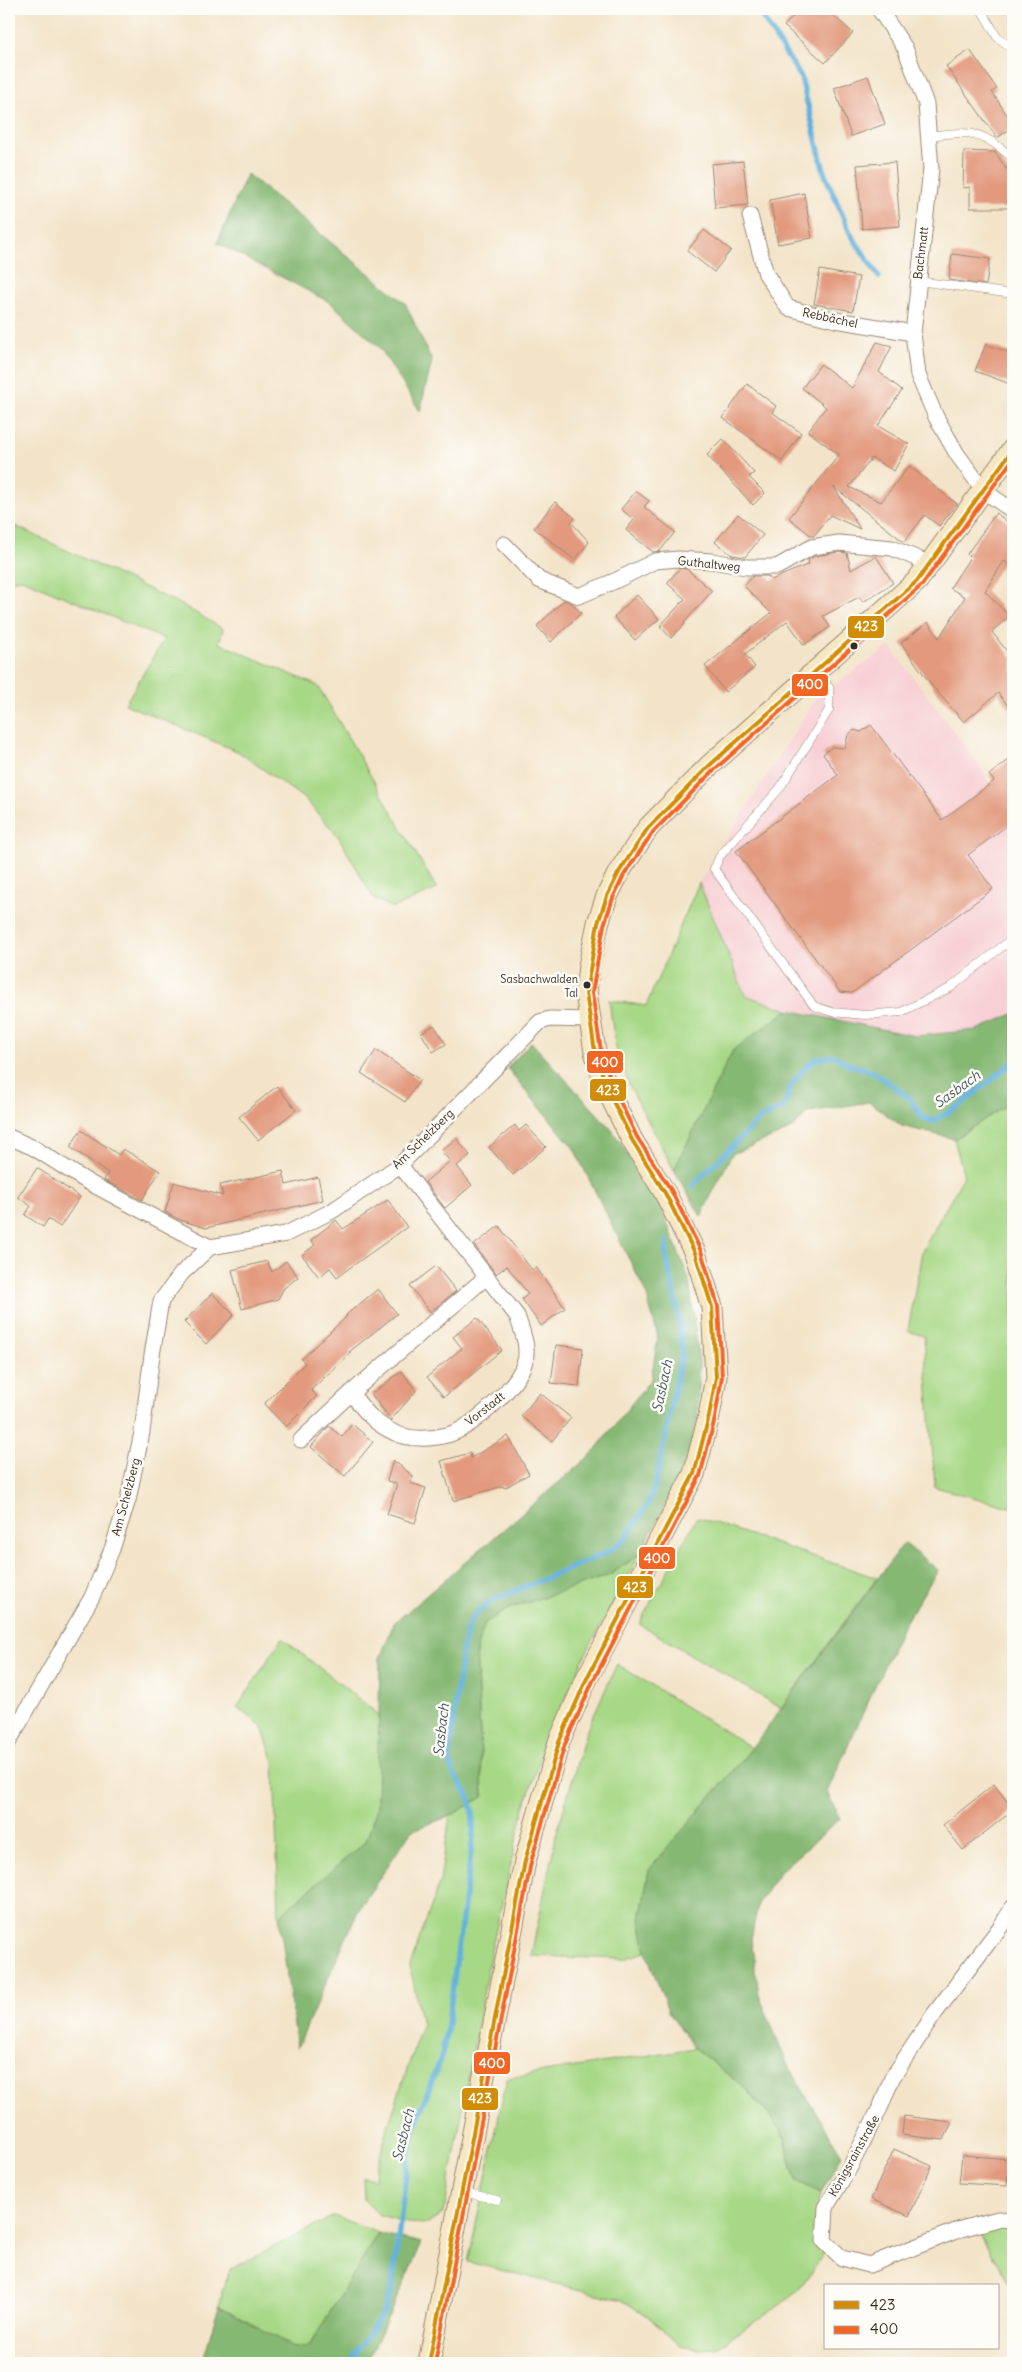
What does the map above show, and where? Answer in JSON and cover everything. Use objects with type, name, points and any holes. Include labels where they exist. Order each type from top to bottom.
[{"type":"main road","points":[[428,2363],[525,1861],[559,1742],[587,1678],[694,1474],[709,1416],[716,1377],[712,1307],[695,1253],[666,1193],[632,1140],[607,1090],[595,1052],[586,993],[597,930],[607,896],[631,851],[667,806],[709,766],[917,581],[1013,449]]},
{"type":"street","name":"Bachmatt","points":[[879,9],[906,48],[926,104],[932,169],[913,333],[918,375],[936,417],[958,454],[984,491]]},
{"type":"street","name":"Rebbächel","points":[[750,216],[766,274],[788,308],[836,320],[913,333]]},
{"type":"street","points":[[984,491],[1013,511]]},
{"type":"street","name":"Guthaltweg","points":[[504,544],[539,580],[580,596],[654,561],[679,559],[746,568],[777,567],[812,547],[840,543],[892,548],[930,564]]},
{"type":"street","name":"Am Schelzberg","points":[[9,1741],[92,1597],[112,1549],[128,1500],[142,1432],[161,1300],[182,1273],[210,1247],[286,1234],[332,1211],[400,1165],[540,1022],[550,1019],[589,1020]]},
{"type":"street","points":[[9,1137],[34,1148],[88,1182],[210,1247]]},
{"type":"street","name":"Vorstadt","points":[[351,1393],[371,1420],[396,1434],[419,1438],[449,1435],[476,1419],[502,1398],[516,1382],[525,1362],[525,1339],[517,1316],[485,1278],[400,1165]]},
{"type":"street","points":[[300,1440],[351,1393],[485,1278]]},
{"type":"street","name":"Königsrainstraße","points":[[1013,1907],[1001,1926],[935,2013],[892,2078],[881,2106],[850,2167],[826,2207],[824,2241],[842,2258],[869,2265],[961,2229],[998,2219],[1013,2220]]},
{"type":"lane","points":[[981,9],[997,37],[1013,50]]},
{"type":"lane","points":[[929,136],[968,131],[997,144],[1013,159]]},
{"type":"lane","points":[[918,281],[1013,294]]},
{"type":"lane","points":[[816,672],[829,687],[829,710],[780,788],[720,856],[714,869],[814,1006],[832,1012],[864,1015],[901,1012],[950,988],[1013,938]]},
{"type":"lane","points":[[462,2191],[497,2200]]},
{"type":"shaded area","points":[[890,646],[979,765],[1013,821],[1013,1014],[977,1030],[915,1036],[788,1010],[745,996],[699,883],[816,698]]},
{"type":"green space","points":[[247,174],[405,303],[432,361],[420,411],[380,348],[331,303],[217,243]]},
{"type":"green space","points":[[9,523],[184,606],[223,629],[219,643],[318,686],[437,889],[393,908],[374,899],[338,836],[306,800],[239,752],[125,704],[164,639],[22,579],[9,581]]},
{"type":"green space","points":[[699,883],[745,995],[788,1010],[733,1050],[674,1170],[630,1087],[615,1045],[609,1000],[646,1006]]},
{"type":"green space","points":[[788,1010],[915,1036],[977,1030],[1013,1014],[1013,1101],[954,1139],[902,1126],[869,1102],[809,1112],[790,1130],[732,1154],[701,1216],[674,1170],[733,1050]]},
{"type":"green space","points":[[531,1042],[613,1131],[662,1210],[689,1279],[699,1360],[697,1422],[684,1469],[640,1554],[610,1575],[508,1609],[485,1623],[476,1650],[483,1797],[450,1816],[411,1831],[359,1909],[297,2048],[279,1916],[366,1841],[377,1808],[380,1658],[394,1623],[592,1454],[651,1379],[658,1337],[646,1293],[573,1147],[507,1068]]},
{"type":"green space","points":[[1013,1101],[1013,1508],[935,1487],[924,1336],[908,1331],[922,1251],[964,1176],[954,1139]]},
{"type":"green space","points":[[697,1517],[877,1578],[781,1708],[639,1624]]},
{"type":"green space","points":[[904,1543],[938,1570],[901,1629],[827,1792],[840,1819],[780,1871],[758,1904],[751,1939],[759,1995],[788,2066],[842,2155],[821,2193],[796,2181],[781,2129],[745,2088],[694,2048],[669,2013],[646,1952],[640,1919],[649,1870],[752,1748]]},
{"type":"green space","points":[[640,1554],[586,1653],[546,1742],[523,1811],[491,1951],[444,2213],[428,2224],[408,2223],[379,2215],[364,2200],[363,2177],[374,2179],[389,2123],[422,2025],[410,1966],[440,1881],[450,1816],[483,1797],[476,1650],[485,1623],[508,1609],[610,1575]]},
{"type":"green space","points":[[282,1638],[379,1715],[377,1808],[366,1841],[279,1916],[274,1761],[261,1725],[237,1708]]},
{"type":"green space","points":[[617,1664],[752,1748],[649,1870],[640,1919],[646,1952],[623,1959],[531,1956],[556,1836],[586,1732]]},
{"type":"green space","points":[[694,2048],[745,2088],[781,2129],[796,2181],[821,2193],[814,2228],[825,2252],[797,2292],[717,2348],[698,2349],[680,2346],[647,2316],[622,2300],[468,2262],[507,2078]]},
{"type":"green space","points":[[334,2216],[378,2233],[310,2345],[294,2347],[219,2306],[229,2270]]},
{"type":"green space","points":[[1013,2225],[1013,2290],[977,2229]]},
{"type":"green space","points":[[378,2233],[422,2243],[367,2363],[202,2363],[219,2306],[294,2347],[310,2345]]},
{"type":"building","points":[[800,9],[826,9],[853,33],[825,63],[784,26]]},
{"type":"building","points":[[970,50],[997,89],[992,92],[1013,124],[1013,127],[997,138],[946,66]]},
{"type":"building","points":[[868,76],[885,124],[851,136],[834,88]]},
{"type":"building","points":[[964,151],[995,152],[1013,179],[1013,208],[970,208],[970,187],[963,188]]},
{"type":"building","points":[[743,161],[748,205],[715,208],[711,164]]},
{"type":"building","points":[[895,162],[900,226],[862,229],[857,165]]},
{"type":"building","points":[[804,193],[812,238],[778,244],[770,200]]},
{"type":"building","points":[[704,230],[731,250],[714,272],[687,251]]},
{"type":"building","points":[[952,254],[990,259],[986,285],[949,280]]},
{"type":"building","points":[[820,270],[859,277],[853,311],[814,304]]},
{"type":"building","points":[[877,342],[892,346],[879,372],[902,390],[878,426],[909,444],[894,471],[872,458],[849,487],[881,502],[909,466],[957,504],[939,526],[925,515],[904,542],[834,487],[860,529],[830,515],[813,537],[789,518],[839,455],[808,431],[826,407],[802,388],[821,364],[852,388]]},
{"type":"building","points":[[986,344],[1013,354],[1013,385],[975,371]]},
{"type":"building","points":[[747,384],[776,406],[772,412],[801,433],[782,461],[723,418]]},
{"type":"building","points":[[723,439],[754,473],[749,477],[765,493],[753,505],[707,455]]},
{"type":"building","points":[[636,491],[649,501],[644,507],[675,532],[660,551],[653,552],[626,530],[634,520],[621,509]]},
{"type":"building","points":[[555,502],[575,518],[571,522],[589,542],[575,560],[534,528]]},
{"type":"building","points":[[996,513],[1013,526],[1013,568],[1004,561],[985,591],[1009,616],[992,632],[1013,659],[1013,712],[998,693],[964,722],[933,687],[901,643],[928,622],[939,638],[965,597],[950,588],[970,557],[967,554]]},
{"type":"building","points":[[738,514],[763,535],[745,557],[732,555],[715,542]]},
{"type":"building","points":[[839,552],[847,553],[851,570],[876,556],[893,583],[863,602],[859,597],[823,616],[830,627],[804,645],[787,621],[745,654],[755,667],[725,692],[705,666],[771,613],[744,586],[753,576],[768,576],[771,580],[809,564],[808,560],[815,556]]},
{"type":"building","points":[[680,568],[687,569],[712,591],[671,638],[660,626],[685,599],[667,583]]},
{"type":"building","points":[[637,595],[659,619],[635,640],[614,617]]},
{"type":"building","points":[[564,600],[573,604],[581,613],[551,642],[537,626]]},
{"type":"building","points":[[871,725],[942,820],[994,781],[989,775],[1013,757],[1013,821],[968,855],[993,889],[852,993],[840,992],[736,851],[838,775],[823,754],[832,747],[845,748],[848,735],[854,730],[861,732]]},
{"type":"building","points":[[434,1025],[446,1044],[433,1052],[421,1033]]},
{"type":"building","points":[[376,1050],[420,1080],[405,1102],[361,1073]]},
{"type":"building","points":[[277,1086],[296,1110],[258,1140],[239,1117]]},
{"type":"building","points":[[515,1125],[519,1131],[526,1125],[546,1147],[513,1175],[489,1147]]},
{"type":"building","points":[[81,1130],[119,1155],[123,1149],[160,1171],[142,1200],[104,1180],[108,1173],[70,1147]]},
{"type":"building","points":[[456,1138],[470,1155],[457,1166],[472,1185],[445,1208],[425,1182],[450,1161],[441,1151]]},
{"type":"building","points":[[37,1168],[80,1197],[60,1227],[48,1219],[43,1227],[25,1215],[31,1206],[18,1197]]},
{"type":"building","points":[[283,1171],[286,1185],[318,1177],[323,1200],[206,1228],[180,1220],[165,1212],[174,1182],[223,1196],[220,1185]]},
{"type":"building","points":[[388,1200],[407,1227],[337,1277],[330,1268],[319,1277],[302,1255],[315,1245],[311,1240],[336,1220],[343,1229]]},
{"type":"building","points":[[499,1226],[532,1270],[536,1267],[565,1308],[541,1326],[522,1299],[528,1294],[507,1266],[496,1274],[474,1245]]},
{"type":"building","points":[[267,1261],[272,1272],[286,1261],[298,1277],[284,1288],[278,1299],[242,1309],[232,1270]]},
{"type":"building","points":[[436,1266],[456,1291],[430,1312],[410,1286]]},
{"type":"building","points":[[378,1289],[397,1314],[349,1352],[351,1353],[311,1390],[317,1396],[286,1427],[264,1404],[305,1363],[301,1359],[346,1315]]},
{"type":"building","points":[[212,1293],[234,1315],[206,1344],[184,1322]]},
{"type":"building","points":[[477,1318],[502,1350],[444,1397],[427,1377],[462,1348],[453,1337]]},
{"type":"building","points":[[556,1345],[583,1348],[579,1386],[551,1383]]},
{"type":"building","points":[[402,1371],[416,1391],[391,1420],[371,1394]]},
{"type":"building","points":[[540,1393],[571,1418],[552,1441],[521,1416]]},
{"type":"building","points":[[352,1424],[373,1442],[345,1476],[311,1447],[329,1426],[342,1437]]},
{"type":"building","points":[[508,1436],[529,1474],[504,1488],[503,1486],[453,1501],[441,1461],[470,1453],[471,1458]]},
{"type":"building","points":[[393,1460],[413,1476],[410,1483],[426,1488],[415,1523],[387,1514],[397,1484],[387,1481]]},
{"type":"building","points":[[994,1784],[1013,1810],[963,1850],[943,1825]]},
{"type":"building","points":[[904,2116],[952,2122],[944,2140],[902,2135]]},
{"type":"building","points":[[894,2149],[932,2166],[909,2216],[871,2199]]},
{"type":"building","points":[[962,2155],[1009,2159],[1007,2186],[959,2183]]},
{"type":"waterway","points":[[757,9],[801,77],[824,172],[850,233],[879,277]]},
{"type":"waterway","name":"Sasbach","points":[[692,1186],[761,1118],[784,1108],[791,1085],[806,1067],[816,1059],[835,1056],[851,1066],[873,1072],[909,1098],[923,1118],[934,1121],[963,1103],[1013,1062]]},
{"type":"waterway","name":"Sasbach","points":[[349,2363],[384,2312],[392,2288],[408,2157],[415,2126],[442,2055],[448,2023],[473,1837],[473,1811],[469,1797],[453,1773],[449,1757],[462,1652],[468,1626],[474,1616],[489,1602],[606,1553],[625,1539],[646,1507],[655,1486],[682,1353],[679,1318],[666,1255],[667,1241]]},
{"type":"transit line","name":"423","points":[[429,2363],[525,1861],[559,1742],[587,1678],[694,1474],[709,1416],[716,1377],[712,1307],[695,1253],[665,1193],[632,1140],[607,1089],[595,1052],[586,993],[598,923],[607,896],[619,872],[648,828],[709,766],[917,581],[1013,449]]},
{"type":"transit line","name":"400","points":[[435,2363],[531,1862],[565,1744],[593,1681],[700,1476],[715,1418],[722,1377],[718,1306],[701,1251],[671,1190],[637,1137],[613,1087],[601,1051],[592,993],[604,925],[613,898],[624,875],[653,832],[713,771],[922,585],[1013,459]]},
{"type":"place","name":"Sasbachwalden Tal","points":[[587,985]]}]
